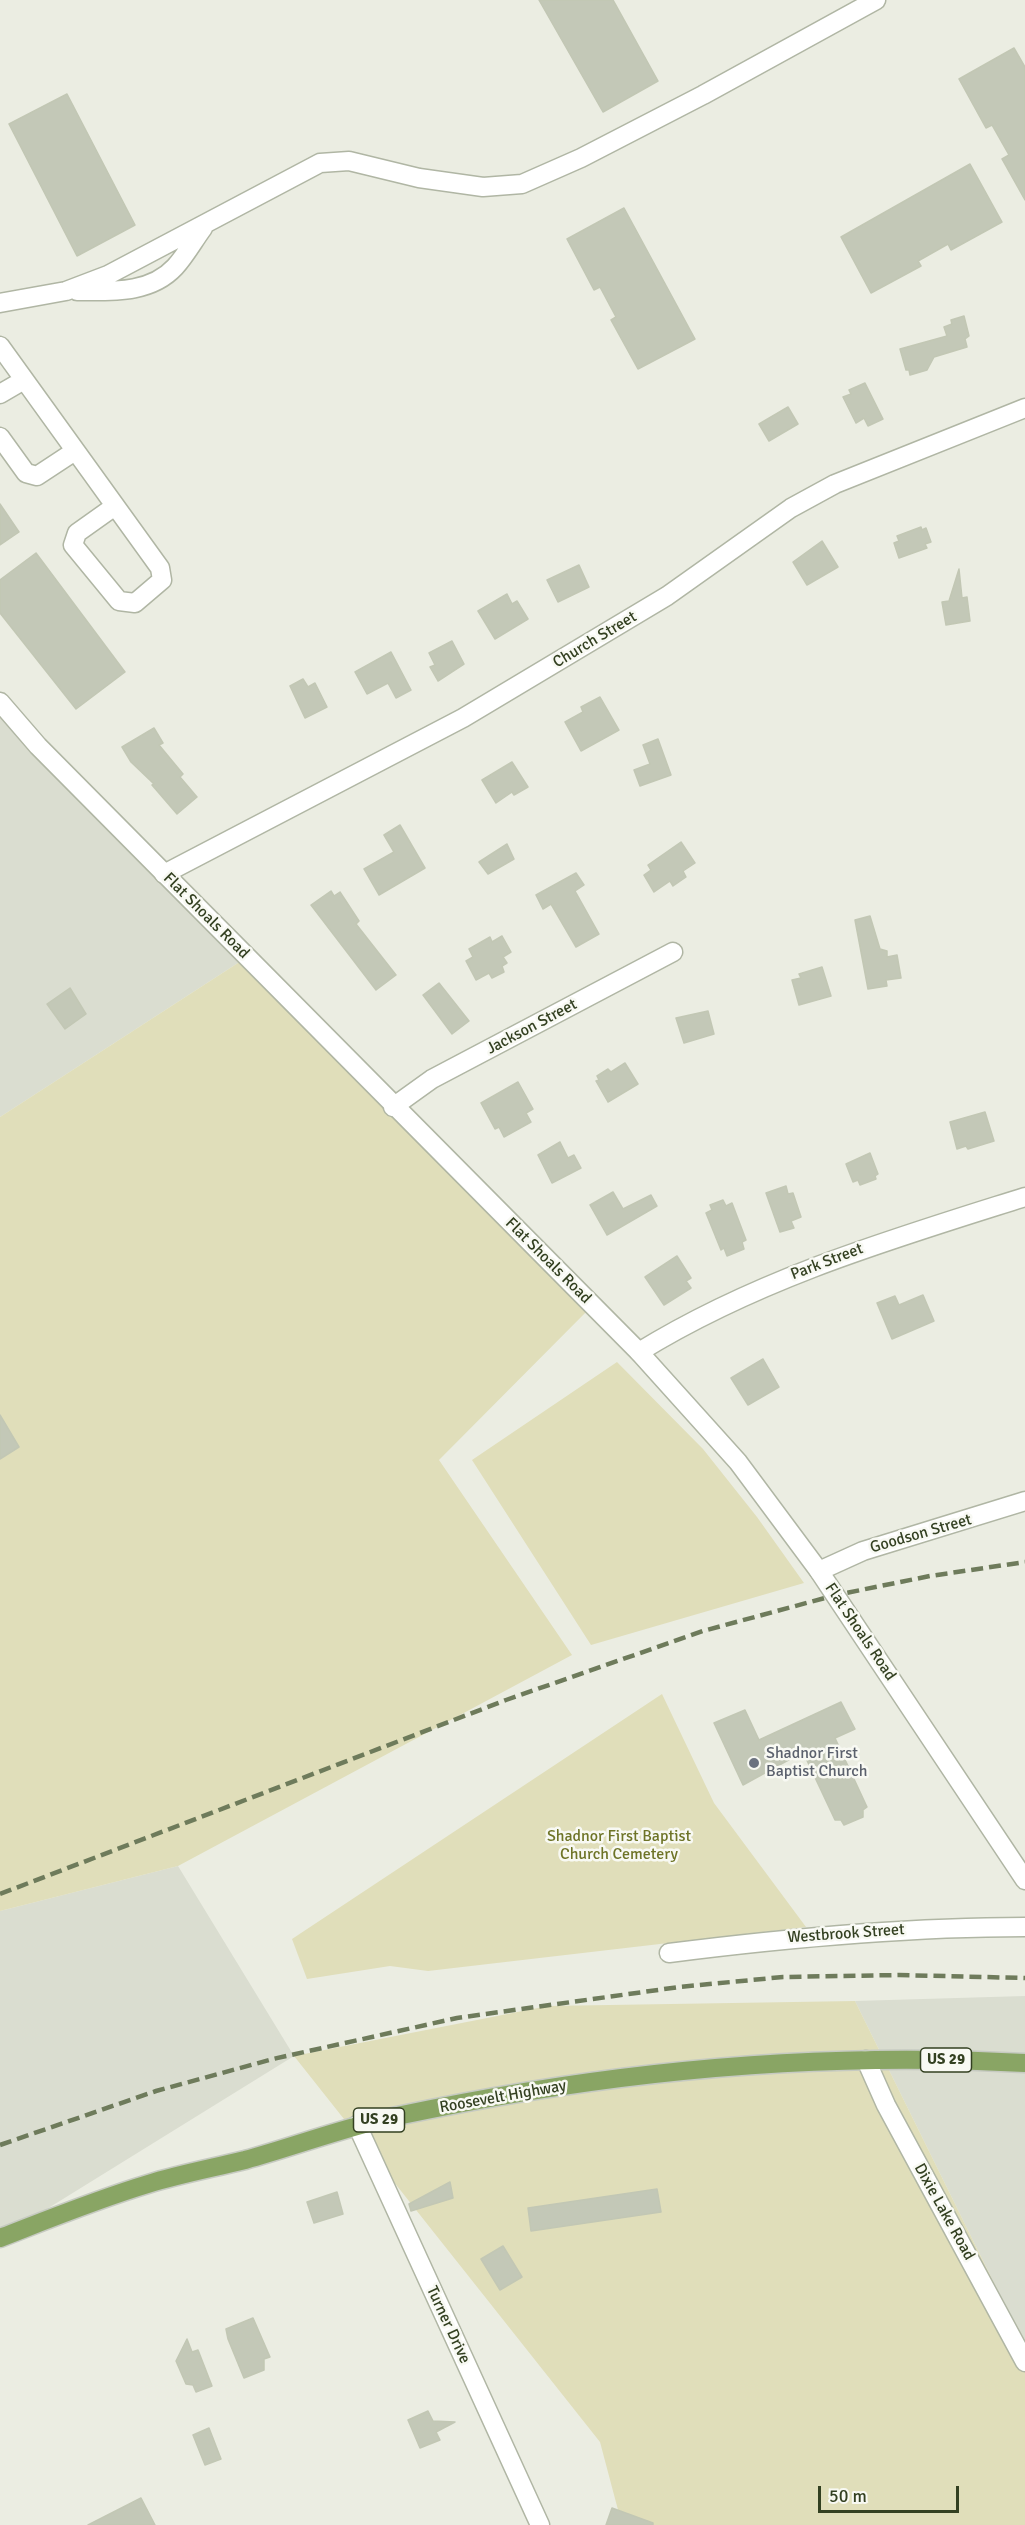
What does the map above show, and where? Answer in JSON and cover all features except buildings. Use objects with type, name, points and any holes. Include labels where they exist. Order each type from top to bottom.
[{"type":"main road","name":"Roosevelt Highway","points":[[0,2238],[149,2184],[247,2159],[357,2126],[481,2100],[649,2074],[810,2061],[1025,2063]]},
{"type":"street","points":[[66,291],[108,275],[320,163],[349,161],[419,178],[483,188],[522,184],[580,158],[693,100],[876,0]]},
{"type":"street","points":[[0,303],[66,291],[131,291],[154,282],[174,268],[206,224]]},
{"type":"street","points":[[0,346],[160,568],[162,580],[135,603],[119,601],[73,545],[77,533],[115,506]]},
{"type":"street","points":[[0,394],[24,380]]},
{"type":"street","name":"Church Street","points":[[164,874],[463,718],[667,596],[791,508],[835,484],[1025,408]]},
{"type":"street","points":[[0,437],[26,473],[37,476],[75,451]]},
{"type":"street","name":"Flat Shoals Road","points":[[0,702],[38,746],[393,1107],[639,1352],[738,1461],[819,1570],[1025,1880]]},
{"type":"street","name":"Jackson Street","points":[[393,1107],[432,1079],[673,952]]},
{"type":"street","name":"Park Street","points":[[639,1352],[689,1321],[734,1299],[843,1255],[1025,1197]]},
{"type":"street","name":"Goodson Street","points":[[819,1570],[863,1551],[1025,1501]]},
{"type":"street","name":"Westbrook Street","points":[[669,1953],[782,1938],[946,1927],[1025,1927]]},
{"type":"street","name":"Dixie Lake Road","points":[[867,2060],[886,2105],[1025,2361]]},
{"type":"street","name":"Turner Drive","points":[[357,2126],[540,2525]]},
{"type":"shaded area","points":[[0,708],[241,961],[0,1117]]},
{"type":"shaded area","points":[[178,1866],[294,2056],[0,2238],[0,1911]]},
{"type":"shaded area","points":[[1025,1996],[1025,2346],[855,2001]]},
{"type":"green space","points":[[241,961],[594,1304],[439,1460],[572,1655],[178,1866],[0,1911],[0,1117]]},
{"type":"green space","points":[[617,1362],[703,1449],[757,1517],[804,1583],[591,1645],[472,1460]]},
{"type":"green space","name":"Shadnor First Baptist Church Cemetery","points":[[662,1694],[714,1803],[806,1927],[428,1971],[390,1966],[307,1979],[292,1939]]},
{"type":"green space","points":[[855,2001],[1025,2346],[1025,2525],[622,2525],[600,2442],[294,2056],[548,2006]]},
{"type":"railway","points":[[0,1894],[506,1700],[703,1631],[836,1595],[930,1576],[1025,1562]]},
{"type":"railway","points":[[0,2145],[156,2091],[273,2059],[457,2018],[679,1987],[783,1977],[899,1975],[1025,1978]]},
{"type":"place","name":"Shadnor First Baptist Church","points":[[754,1763]]}]
